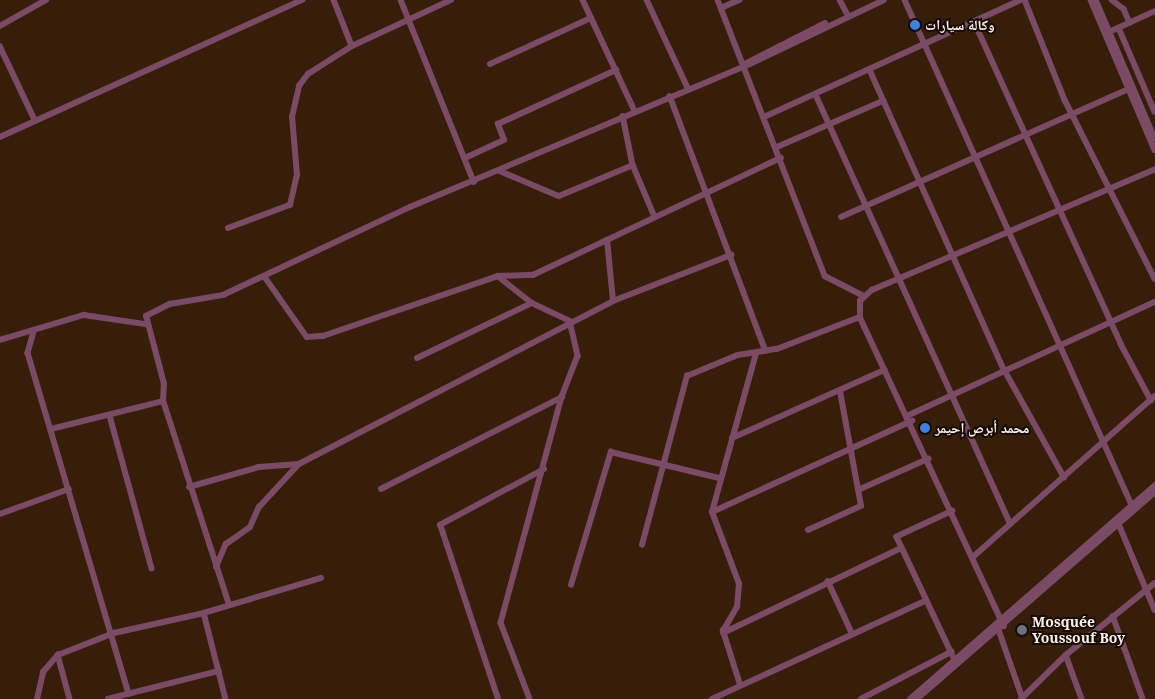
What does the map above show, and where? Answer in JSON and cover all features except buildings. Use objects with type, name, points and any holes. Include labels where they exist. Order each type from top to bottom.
[{"type":"street","points":[[0,26],[46,0]]},
{"type":"street","points":[[0,137],[302,0]]},
{"type":"street","points":[[334,0],[352,46]]},
{"type":"street","points":[[401,0],[474,182]]},
{"type":"street","points":[[228,228],[290,205],[297,175],[292,117],[298,86],[352,46],[451,0]]},
{"type":"street","points":[[583,0],[635,111]]},
{"type":"street","points":[[647,0],[688,88]]},
{"type":"street","points":[[718,0],[777,147],[825,276],[864,296]]},
{"type":"street","points":[[721,8],[739,0]]},
{"type":"street","points":[[840,0],[847,13]]},
{"type":"street","points":[[743,65],[876,0]]},
{"type":"street","points":[[229,605],[189,487],[163,401],[164,384],[145,324],[152,311],[223,295],[623,116],[743,65],[884,0]]},
{"type":"street","points":[[905,0],[974,158],[1132,505]]},
{"type":"street","points":[[764,117],[816,96],[1021,0]]},
{"type":"street","points":[[1025,0],[1074,116],[1155,279]]},
{"type":"street","points":[[1091,0],[1155,150]]},
{"type":"street","points":[[1096,0],[1155,138]]},
{"type":"street","points":[[1112,0],[1124,9],[1130,23]]},
{"type":"street","points":[[1109,32],[1155,11]]},
{"type":"street","points":[[490,64],[591,18]]},
{"type":"street","points":[[973,557],[1102,441],[1153,398],[1111,321],[974,21]]},
{"type":"street","points":[[1119,28],[1155,112]]},
{"type":"street","points":[[0,46],[35,120]]},
{"type":"street","points":[[465,158],[504,140],[498,124],[616,70]]},
{"type":"street","points":[[870,70],[1004,370],[1064,477]]},
{"type":"street","points":[[841,217],[1074,116],[1129,89]]},
{"type":"street","points":[[670,96],[709,193],[766,352]]},
{"type":"street","points":[[816,96],[869,206],[1011,524]]},
{"type":"street","points":[[777,147],[883,101]]},
{"type":"street","points":[[623,116],[633,165],[655,217]]},
{"type":"street","points":[[265,277],[307,337],[323,336],[498,276],[533,275],[781,158]]},
{"type":"street","points":[[500,171],[559,196],[633,165]]},
{"type":"street","points":[[864,296],[901,277],[1155,169]]},
{"type":"street","points":[[607,240],[613,302]]},
{"type":"street","points":[[216,567],[226,544],[250,527],[259,507],[299,464],[570,321],[613,302],[731,256]]},
{"type":"street","points":[[498,276],[532,303],[570,321]]},
{"type":"street","points":[[864,296],[860,317],[910,418],[1002,625],[1022,699],[1066,655],[1155,583]]},
{"type":"street","points":[[712,512],[851,449],[952,394],[1155,302]]},
{"type":"street","points":[[416,358],[532,303]]},
{"type":"street","points":[[0,340],[34,332],[84,314],[145,324]]},
{"type":"street","points":[[642,545],[665,466],[687,376],[738,355],[766,352],[860,317]]},
{"type":"street","points":[[530,699],[502,623],[562,396],[578,356],[570,321]]},
{"type":"street","points":[[34,332],[28,353],[114,633],[129,694]]},
{"type":"street","points":[[740,686],[723,633],[737,608],[739,584],[712,512],[719,478],[756,353]]},
{"type":"street","points":[[732,438],[840,392],[885,370]]},
{"type":"street","points":[[808,530],[860,506],[840,392]]},
{"type":"street","points":[[381,489],[562,396]]},
{"type":"street","points":[[51,429],[110,416],[163,401]]},
{"type":"street","points":[[110,416],[152,568]]},
{"type":"street","points":[[571,585],[609,455],[618,451],[665,466],[719,478]]},
{"type":"street","points":[[858,490],[928,460]]},
{"type":"street","points":[[189,487],[259,467],[299,464]]},
{"type":"street","points":[[498,699],[440,525],[544,469]]},
{"type":"street","points":[[861,699],[952,655],[1002,625],[1155,485]]},
{"type":"street","points":[[0,514],[69,489]]},
{"type":"street","points":[[917,699],[1155,492]]},
{"type":"street","points":[[952,511],[897,537],[952,655]]},
{"type":"street","points":[[1119,524],[1155,610]]},
{"type":"street","points":[[723,633],[828,581],[901,548]]},
{"type":"street","points":[[37,699],[43,672],[58,655],[114,633],[204,613],[321,578]]},
{"type":"street","points":[[828,581],[852,632]]},
{"type":"street","points":[[712,699],[852,632],[926,601]]},
{"type":"street","points":[[204,613],[226,699]]},
{"type":"street","points":[[1113,616],[1143,699]]},
{"type":"street","points":[[58,655],[70,699]]},
{"type":"street","points":[[910,699],[952,655]]},
{"type":"street","points":[[1066,655],[1082,699]]},
{"type":"street","points":[[108,699],[218,671]]},
{"type":"place","name":"وكالة سيارات","points":[[915,25]]},
{"type":"place","name":"محمد أبرص إحيمر","points":[[925,428]]},
{"type":"place","name":"Mosquée Youssouf Boy","points":[[1022,630]]}]
